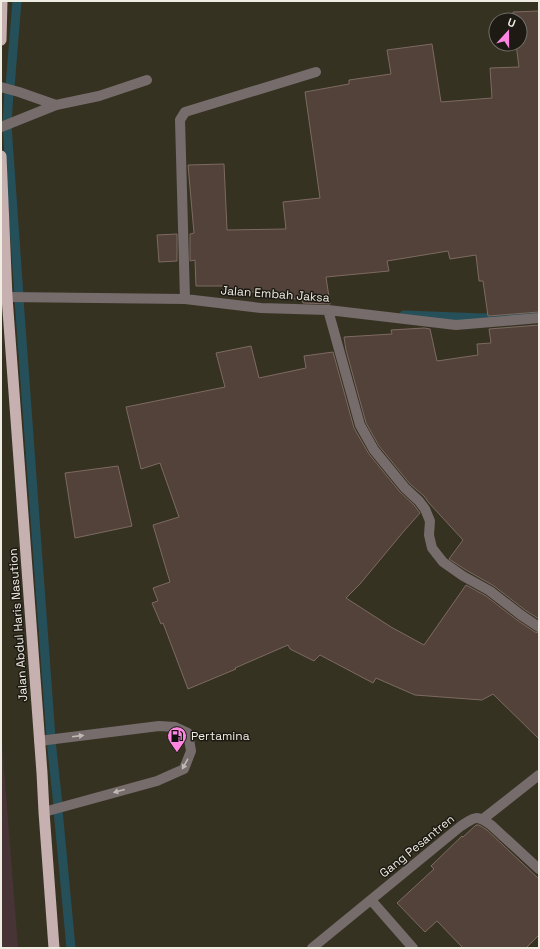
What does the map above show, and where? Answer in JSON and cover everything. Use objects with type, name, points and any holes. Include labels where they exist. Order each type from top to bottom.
[{"type":"highway","points":[[1,40],[2,1]]},
{"type":"highway","name":"Jalan Abdul Haris Nasution","points":[[1,156],[7,297],[54,948]]},
{"type":"street","points":[[185,299],[180,120],[185,112],[316,72]]},
{"type":"street","points":[[1,127],[56,105],[99,96],[147,80]]},
{"type":"street","points":[[1,87],[56,105]]},
{"type":"street","name":"Jalan Embah Jaksa","points":[[7,297],[185,299],[261,308],[328,310],[456,325],[539,318]]},
{"type":"street","points":[[328,310],[360,425],[374,450],[405,488],[425,509],[430,521],[429,535],[432,548],[448,566],[490,591],[521,615],[539,626]]},
{"type":"street","points":[[39,741],[160,726],[175,727],[188,733],[191,751],[184,769],[172,775],[157,781],[44,812]]},
{"type":"street","points":[[539,775],[483,819],[539,869]]},
{"type":"street","name":"Gang Pesantren","points":[[312,948],[461,826],[476,817],[483,819]]},
{"type":"street","points":[[371,900],[413,948]]},
{"type":"shaded area","points":[[1,730],[18,948],[1,948]]},
{"type":"building","points":[[539,11],[539,312],[488,316],[483,281],[479,281],[476,255],[450,259],[448,251],[387,261],[389,271],[326,277],[330,304],[303,303],[302,299],[266,298],[265,292],[227,292],[227,286],[196,286],[195,260],[190,261],[190,234],[194,233],[188,165],[224,164],[227,230],[286,229],[283,202],[320,198],[305,92],[349,84],[349,80],[391,74],[387,50],[432,44],[441,102],[492,98],[490,68],[519,67],[517,52],[528,52],[528,12],[513,12]]},
{"type":"building","points":[[177,234],[177,261],[159,262],[157,235]]},
{"type":"building","points":[[539,325],[539,619],[494,586],[449,559],[463,540],[424,496],[410,484],[379,446],[366,423],[346,350],[344,337],[392,334],[391,330],[430,329],[437,361],[478,355],[477,344],[491,343],[489,329]]},
{"type":"building","points":[[251,346],[259,378],[306,368],[304,356],[333,352],[354,428],[369,454],[400,492],[420,513],[360,584],[346,598],[391,627],[424,645],[466,585],[486,596],[517,620],[539,633],[539,739],[493,694],[482,700],[415,695],[376,678],[373,683],[320,655],[314,661],[290,649],[288,645],[188,689],[163,623],[161,624],[152,603],[158,601],[153,588],[170,582],[153,525],[179,517],[160,463],[141,469],[126,407],[225,387],[216,353]]},
{"type":"building","points":[[118,466],[132,526],[75,538],[65,473]]},
{"type":"building","points":[[476,825],[479,825],[487,830],[539,879],[539,935],[526,948],[463,948],[437,921],[425,932],[397,903],[434,869],[431,866],[462,836],[463,837]]},
{"type":"waterway","points":[[10,87],[17,1]]},
{"type":"waterway","points":[[7,124],[9,92]]},
{"type":"waterway","points":[[7,125],[19,296]]},
{"type":"waterway","points":[[19,299],[51,738]]},
{"type":"waterway","points":[[404,315],[484,318],[539,312]]},
{"type":"waterway","points":[[51,740],[58,805]]},
{"type":"waterway","points":[[58,810],[71,948]]},
{"type":"place","name":"Pertamina","points":[[177,753]]}]
